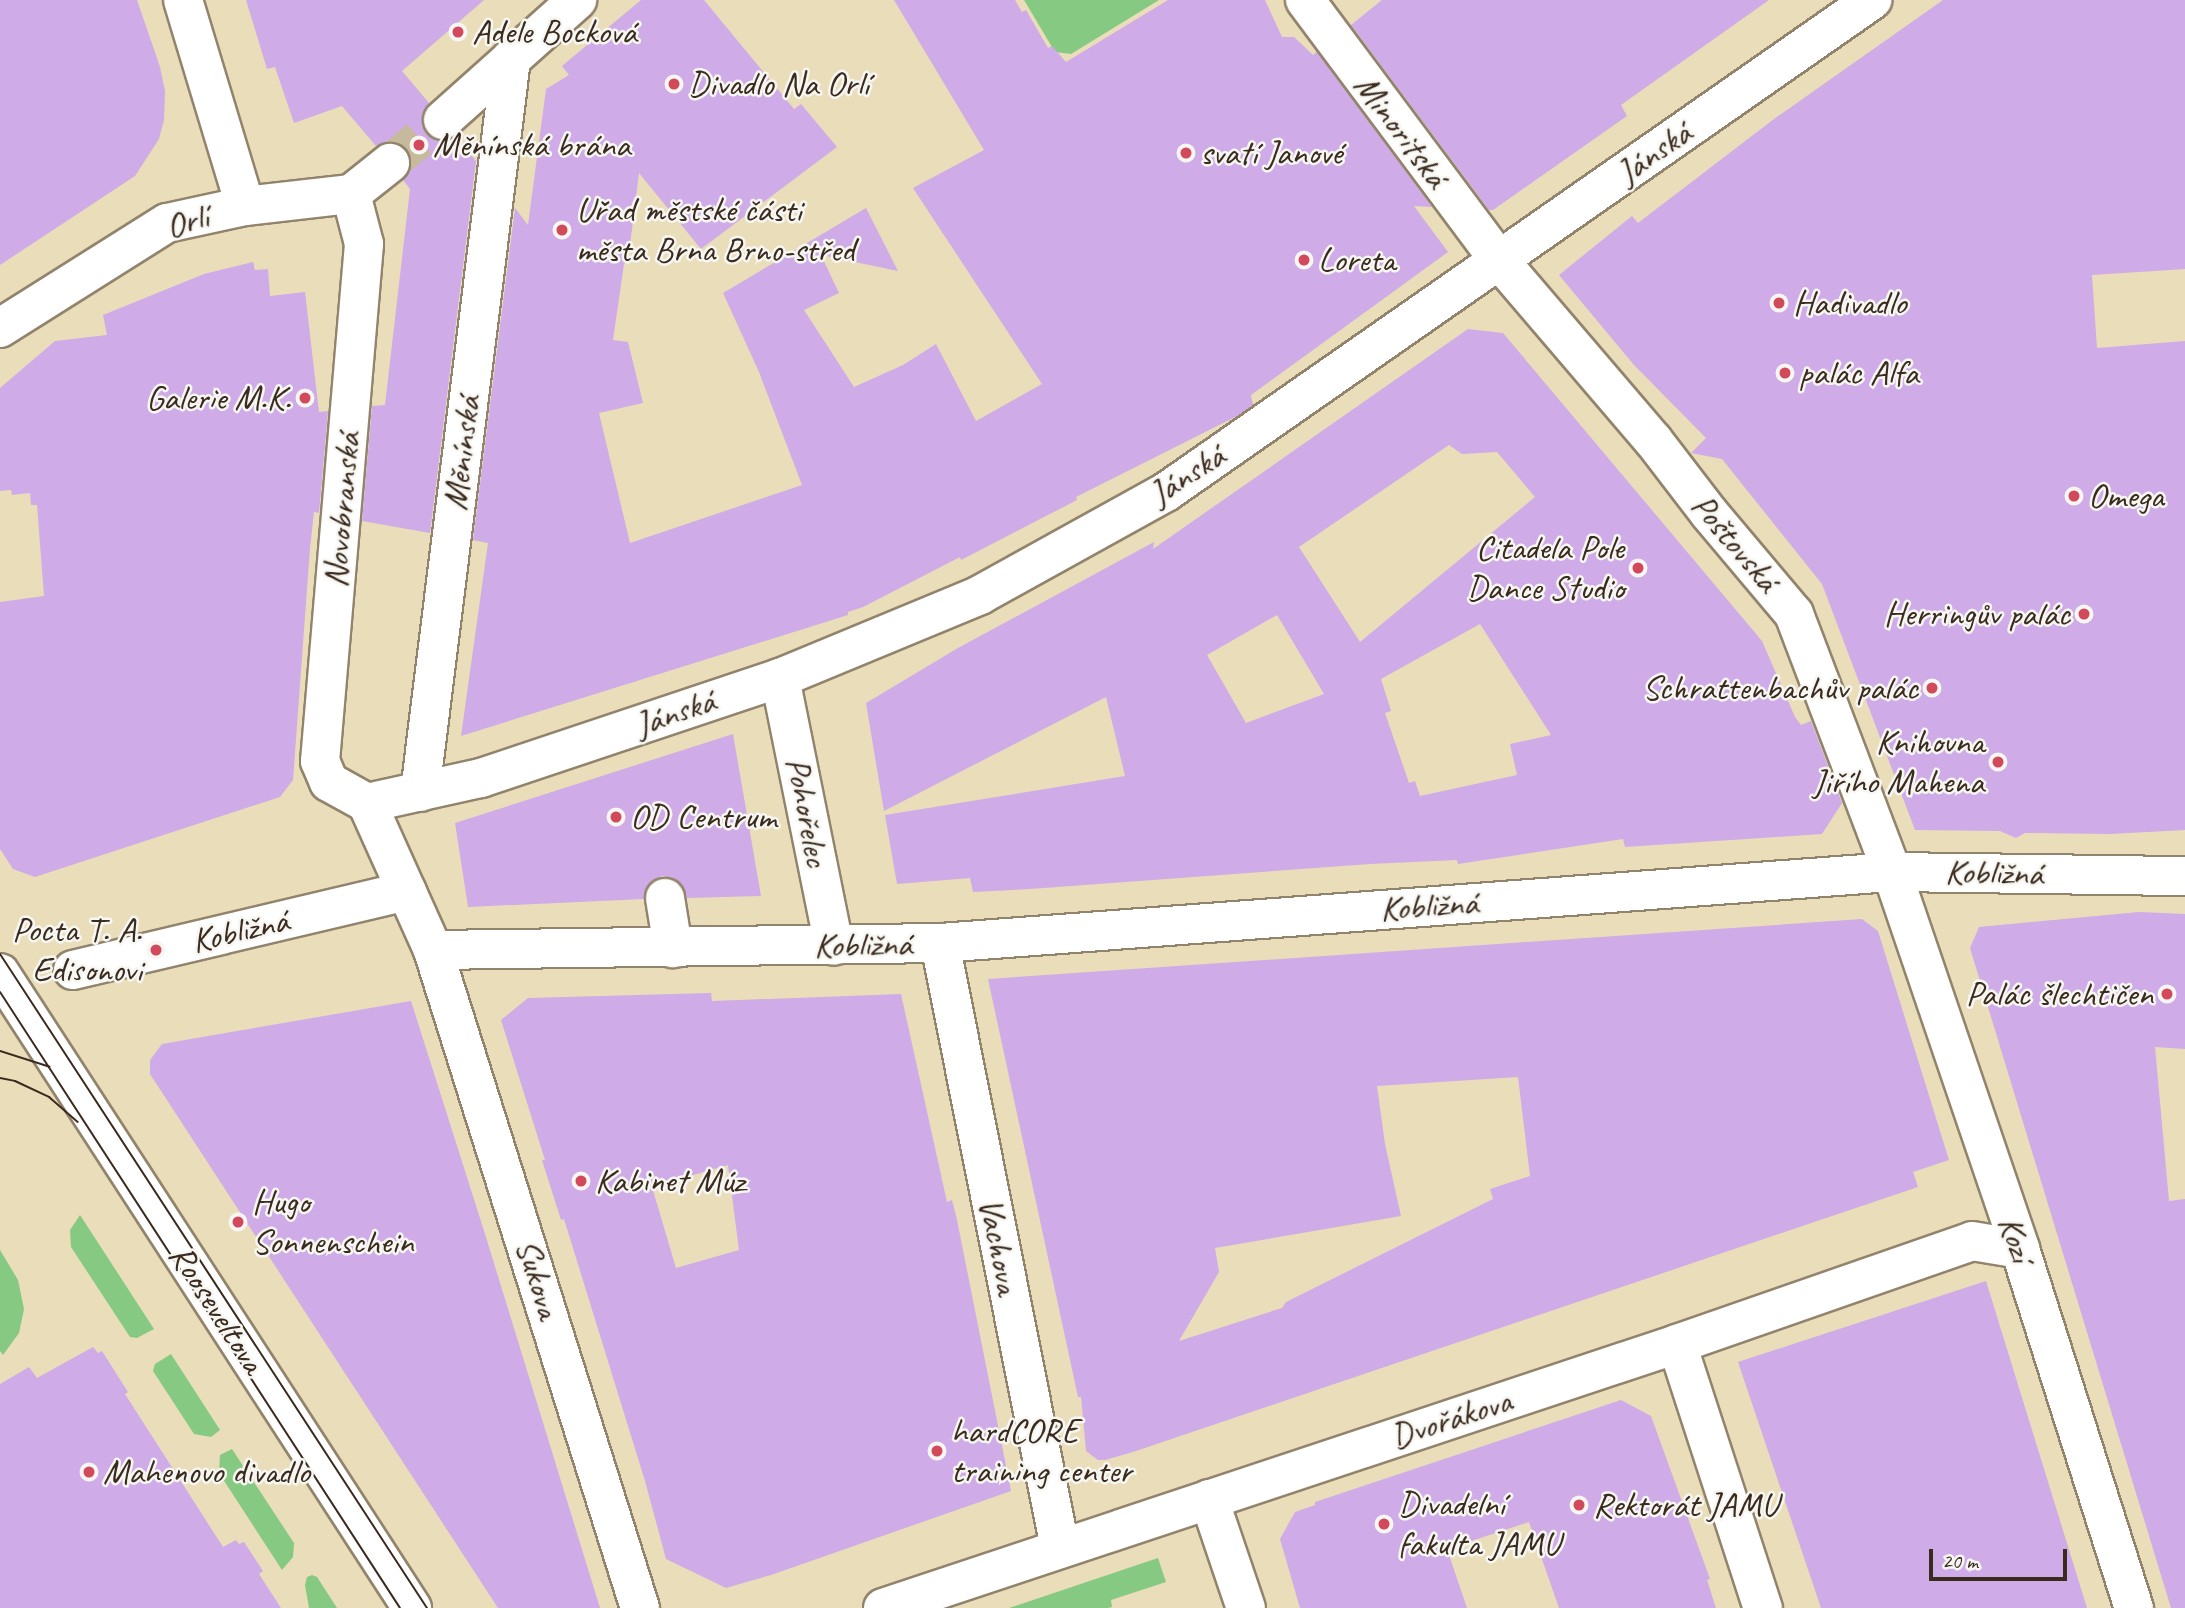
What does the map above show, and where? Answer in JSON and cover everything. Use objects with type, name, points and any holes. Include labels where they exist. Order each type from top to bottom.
[{"type":"street","points":[[183,0],[245,206]]},
{"type":"street","points":[[443,120],[577,0]]},
{"type":"street","name":"Minoritská","points":[[1305,0],[1499,260]]},
{"type":"street","name":"Jánská","points":[[420,792],[481,778],[780,678],[980,595],[1166,492],[1872,0]]},
{"type":"street","name":"Měnínská","points":[[420,792],[511,60]]},
{"type":"street","points":[[351,194],[390,163]]},
{"type":"street","name":"Orlí","points":[[0,328],[167,223],[245,206],[351,194]]},
{"type":"street","name":"Novobranská","points":[[351,194],[365,244],[320,761],[329,782],[367,803]]},
{"type":"street","name":"Poštovská","points":[[1499,260],[1653,440],[1709,513],[1794,614],[1892,872]]},
{"type":"street","name":"Pohořelec","points":[[780,678],[834,946]]},
{"type":"street","points":[[420,792],[367,803],[433,950]]},
{"type":"street","name":"Kobližná","points":[[433,950],[940,943],[1892,872],[2185,876]]},
{"type":"street","name":"Kozí","points":[[1892,872],[2020,1249],[2134,1608]]},
{"type":"street","name":"Kobližná","points":[[73,970],[407,891]]},
{"type":"street","points":[[665,898],[673,948]]},
{"type":"street","name":"Vachova","points":[[940,943],[1060,1548]]},
{"type":"street","name":"Sukova","points":[[433,950],[640,1608]]},
{"type":"street","name":"Rooseveltova","points":[[0,973],[11,1016],[412,1608]]},
{"type":"street","name":"Dvořákova","points":[[883,1608],[1677,1344],[1972,1241],[2020,1249]]},
{"type":"street","points":[[1677,1344],[1763,1608]]},
{"type":"street","points":[[1209,1499],[1246,1608]]},
{"type":"green space","points":[[1024,0],[1159,0],[1071,54],[1055,52]]},
{"type":"green space","points":[[80,1215],[154,1329],[137,1338],[130,1337],[71,1247],[70,1230]]},
{"type":"green space","points":[[0,1250],[18,1280],[24,1309],[19,1333],[3,1355],[0,1351]]},
{"type":"green space","points":[[171,1354],[220,1430],[211,1437],[194,1434],[153,1371],[155,1364]]},
{"type":"green space","points":[[232,1449],[294,1543],[293,1557],[282,1570],[219,1473],[220,1455]]},
{"type":"green space","points":[[1158,1558],[1166,1582],[1111,1600],[1112,1607],[1009,1608]]},
{"type":"green space","points":[[307,1577],[317,1577],[337,1608],[309,1608],[305,1585]]},
{"type":"building","points":[[0,0],[137,0],[160,67],[165,91],[164,120],[159,139],[135,176],[0,265]]},
{"type":"building","points":[[246,0],[484,0],[402,71],[429,103],[422,114],[426,134],[437,141],[448,141],[457,137],[476,161],[430,533],[362,521],[372,406],[385,405],[410,189],[403,180],[411,170],[411,159],[407,149],[397,142],[376,146],[342,106],[294,123],[275,67],[267,69]]},
{"type":"building","points":[[641,0],[704,0],[794,109],[801,104],[837,147],[701,249],[639,173],[628,261],[624,264],[613,340],[628,342],[643,403],[599,413],[630,543],[802,485],[759,372],[723,293],[866,208],[898,271],[821,255],[839,293],[804,310],[854,387],[903,365],[936,344],[976,421],[1042,384],[913,188],[984,150],[894,0],[1015,0],[1022,12],[1026,10],[1048,48],[1052,46],[1066,62],[1168,0],[1265,0],[1282,37],[1294,37],[1313,55],[1317,52],[1432,207],[1414,206],[1448,252],[1251,395],[1253,405],[1239,415],[1076,497],[1077,500],[961,560],[960,557],[863,607],[848,612],[848,615],[461,736],[488,543],[473,540],[515,208],[528,225],[546,89],[569,75],[562,66]]},
{"type":"building","points":[[1382,0],[1769,0],[1621,105],[1627,116],[1493,210],[1489,210],[1351,25]]},
{"type":"building","points":[[1943,0],[2185,0],[2185,269],[2092,275],[2097,348],[2185,341],[2185,830],[2110,834],[2025,833],[2016,838],[2000,831],[1915,830],[1822,584],[1722,459],[1691,453],[1706,438],[1634,365],[1559,275],[1632,216],[1638,223],[1774,119]]},
{"type":"building","points":[[253,262],[255,270],[268,269],[270,296],[305,292],[319,412],[328,411],[319,513],[314,512],[310,548],[293,780],[280,797],[35,877],[13,869],[0,849],[0,602],[44,596],[37,505],[31,505],[30,493],[12,495],[11,490],[0,491],[0,388],[55,341],[107,335],[103,315],[204,274]]},
{"type":"building","points":[[1468,329],[1503,333],[1762,641],[1795,717],[1801,725],[1811,721],[1842,803],[1822,834],[1625,847],[1623,839],[1458,864],[1457,860],[1370,864],[1030,889],[973,892],[970,878],[897,884],[885,815],[1125,776],[1106,697],[884,811],[866,703],[958,648],[1154,542],[1153,549]],"holes":[[[1449,445],[1462,454],[1497,452],[1535,497],[1360,642],[1299,547]],[[1277,615],[1324,694],[1246,723],[1207,655]],[[1480,624],[1551,735],[1510,744],[1517,775],[1420,796],[1415,781],[1409,783],[1385,713],[1391,711],[1381,679]]]},
{"type":"building","name":"OD Centrum","points":[[733,734],[761,896],[687,898],[681,884],[673,878],[662,876],[651,882],[644,899],[468,907],[455,823]]},
{"type":"building","points":[[2139,912],[2185,914],[2185,1049],[2155,1047],[2169,1201],[2185,1199],[2185,1608],[2171,1608],[1970,948],[1979,927]]},
{"type":"building","points":[[1862,919],[1878,931],[1949,1160],[1913,1172],[1918,1187],[1133,1452],[1098,1460],[1086,1451],[1081,1397],[1078,1397],[988,979]],"holes":[[[1518,1077],[1530,1176],[1490,1189],[1493,1199],[1286,1302],[1282,1308],[1179,1341],[1219,1272],[1215,1248],[1401,1216],[1385,1144],[1377,1086]]]},
{"type":"building","points":[[711,993],[712,1001],[901,994],[947,1202],[952,1200],[957,1220],[1011,1491],[771,1575],[726,1588],[666,1559],[645,1481],[564,1219],[561,1220],[542,1160],[545,1160],[501,1020],[528,998]],"holes":[[[728,1165],[739,1250],[676,1268],[652,1187]]]},
{"type":"building","points":[[411,1001],[600,1608],[498,1608],[150,1074],[150,1060],[162,1044]]},
{"type":"building","points":[[1986,1281],[2087,1608],[1821,1608],[1738,1362]]},
{"type":"building","name":"Mahenovo divadlo","points":[[93,1347],[98,1353],[102,1351],[128,1392],[125,1394],[223,1547],[236,1540],[239,1544],[244,1542],[263,1571],[259,1574],[281,1608],[0,1608],[0,1384],[29,1367],[37,1378]]},
{"type":"building","points":[[1621,1400],[1651,1416],[1710,1579],[1707,1580],[1716,1608],[1559,1608],[1529,1522],[1447,1549],[1467,1608],[1300,1608],[1280,1539],[1295,1512],[1315,1505],[1315,1502]]},
{"type":"tunnel","points":[[390,163],[443,120]]},
{"type":"tram line","points":[[0,954],[427,1608]]},
{"type":"tram line","points":[[0,992],[400,1608]]},
{"type":"tram line","points":[[0,1051],[50,1067]]},
{"type":"tram line","points":[[0,1078],[15,1081],[49,1097],[78,1122]]},
{"type":"place","name":"Adele Bocková","points":[[458,32]]},
{"type":"place","name":"Divadlo Na Orlí","points":[[674,84]]},
{"type":"place","name":"Měnínská brána","points":[[419,145]]},
{"type":"place","name":"svatí Janové","points":[[1186,153]]},
{"type":"place","name":"Ǔřad městské části města Brna Brno-střed","points":[[562,230]]},
{"type":"place","name":"Loreta","points":[[1304,260]]},
{"type":"place","name":"Hadivadlo","points":[[1779,303]]},
{"type":"place","name":"palác Alfa","points":[[1785,373]]},
{"type":"place","name":"Galerie M.K.","points":[[305,398]]},
{"type":"place","name":"Omega","points":[[2074,496]]},
{"type":"place","name":"Citadela Pole Dance Studio","points":[[1638,568]]},
{"type":"place","name":"Herringův palác","points":[[2084,614]]},
{"type":"place","name":"Schrattenbachův palác","points":[[1932,688]]},
{"type":"place","name":"Knihovna Jiřího Mahena","points":[[1998,762]]},
{"type":"place","name":"OD Centrum","points":[[616,817]]},
{"type":"place","name":"Pocta T. A. Edisonovi","points":[[156,950]]},
{"type":"place","name":"Palác šlechtičen","points":[[2167,994]]},
{"type":"place","name":"Kabinet Múz","points":[[581,1181]]},
{"type":"place","name":"Hugo Sonnenschein","points":[[238,1222]]},
{"type":"place","name":"hardCORE training center","points":[[937,1451]]},
{"type":"place","name":"Mahenovo divadlo","points":[[89,1472]]},
{"type":"place","name":"Rektorát JAMU","points":[[1579,1505]]},
{"type":"place","name":"Divadelní fakulta JAMU","points":[[1384,1524]]}]
